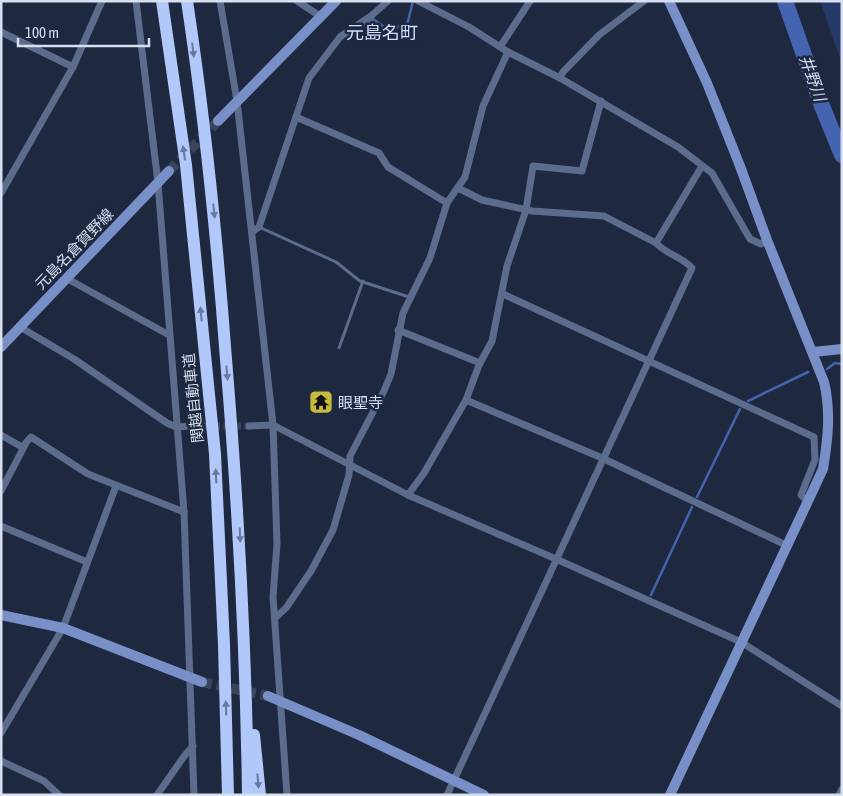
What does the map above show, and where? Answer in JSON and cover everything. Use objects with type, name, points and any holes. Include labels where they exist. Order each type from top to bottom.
[{"type":"highway","name":"関越自動車道","points":[[162,1],[186,165],[215,454],[227,757],[226,795]]},
{"type":"highway","points":[[187,1],[219,255],[235,455],[244,645],[248,795]]},
{"type":"highway","points":[[244,645],[260,795]]},
{"type":"street","points":[[1,193],[73,67],[102,1]]},
{"type":"street","points":[[136,1],[158,183],[184,512],[194,795]]},
{"type":"street","points":[[220,1],[237,101],[273,425],[277,544],[273,597],[282,700],[287,795]]},
{"type":"street","points":[[297,1],[320,16]]},
{"type":"street","points":[[218,121],[336,1]]},
{"type":"street","points":[[252,232],[259,227],[309,78],[340,37],[371,16],[388,1]]},
{"type":"street","points":[[418,1],[469,27],[508,52],[601,101],[678,147],[717,179],[750,240],[761,244],[767,240]]},
{"type":"street","points":[[500,47],[530,1]]},
{"type":"street","points":[[560,78],[562,72],[599,35],[644,1]]},
{"type":"street","points":[[669,1],[707,83],[767,240],[813,352],[829,402],[828,430],[823,469],[670,795]]},
{"type":"street","points":[[1,32],[73,67]]},
{"type":"street","points":[[275,618],[286,608],[311,571],[333,530],[349,475],[350,456],[391,374],[398,330],[410,298],[430,258],[447,204],[465,177],[484,106],[508,52]]},
{"type":"street","points":[[408,495],[424,473],[466,400],[480,363],[492,341],[503,294],[507,266],[526,210],[533,166],[582,171],[601,101]]},
{"type":"street","points":[[296,117],[379,153],[388,167],[447,204]]},
{"type":"street","points":[[656,243],[702,166]]},
{"type":"street","name":"元島名倉賀野線","points":[[1,347],[169,172]]},
{"type":"street","points":[[446,795],[692,268],[687,263],[663,250],[656,243],[604,216],[526,210],[482,200],[458,188]]},
{"type":"street","points":[[66,278],[169,335]]},
{"type":"street","points":[[503,294],[814,437],[815,460],[802,495],[808,502]]},
{"type":"street","points":[[20,328],[74,359],[167,423],[176,427],[192,426]]},
{"type":"street","points":[[398,330],[480,363]]},
{"type":"street","points":[[813,352],[842,349]]},
{"type":"street","points":[[466,400],[602,458],[788,546]]},
{"type":"street","points":[[249,426],[273,425],[408,495],[556,558],[741,642],[842,706]]},
{"type":"street","points":[[1,434],[22,447],[25,445]]},
{"type":"street","points":[[1,490],[31,436],[88,474],[184,512]]},
{"type":"street","points":[[1,733],[63,628],[116,486]]},
{"type":"street","points":[[1,526],[87,562]]},
{"type":"street","points":[[1,615],[63,628],[202,682]]},
{"type":"street","points":[[268,696],[282,700],[484,795]]},
{"type":"street","points":[[157,795],[193,746]]},
{"type":"street","points":[[1,761],[44,781],[59,795]]},
{"type":"street","points":[[839,795],[842,789]]},
{"type":"lane","points":[[259,227],[336,262],[363,282],[410,298]]},
{"type":"lane","points":[[339,348],[363,282]]},
{"type":"shaded area","points":[[820,1],[842,1],[842,64]]},
{"type":"waterway","points":[[357,30],[373,19],[391,32],[400,25],[407,25],[413,1]]},
{"type":"waterway","name":"井野川","points":[[785,1],[822,106],[842,155]]},
{"type":"waterway","points":[[827,369],[835,363],[842,364]]},
{"type":"waterway","points":[[748,401],[808,372]]},
{"type":"waterway","points":[[697,497],[740,409]]},
{"type":"waterway","points":[[651,595],[692,507]]},
{"type":"tunnel","points":[[169,171],[218,121]]},
{"type":"tunnel","points":[[192,426],[249,426]]},
{"type":"tunnel","points":[[202,682],[268,696]]},
{"type":"place","name":"眼聖寺","points":[[321,402]]},
{"type":"district","name":"元島名町","points":[[382,32]]}]
